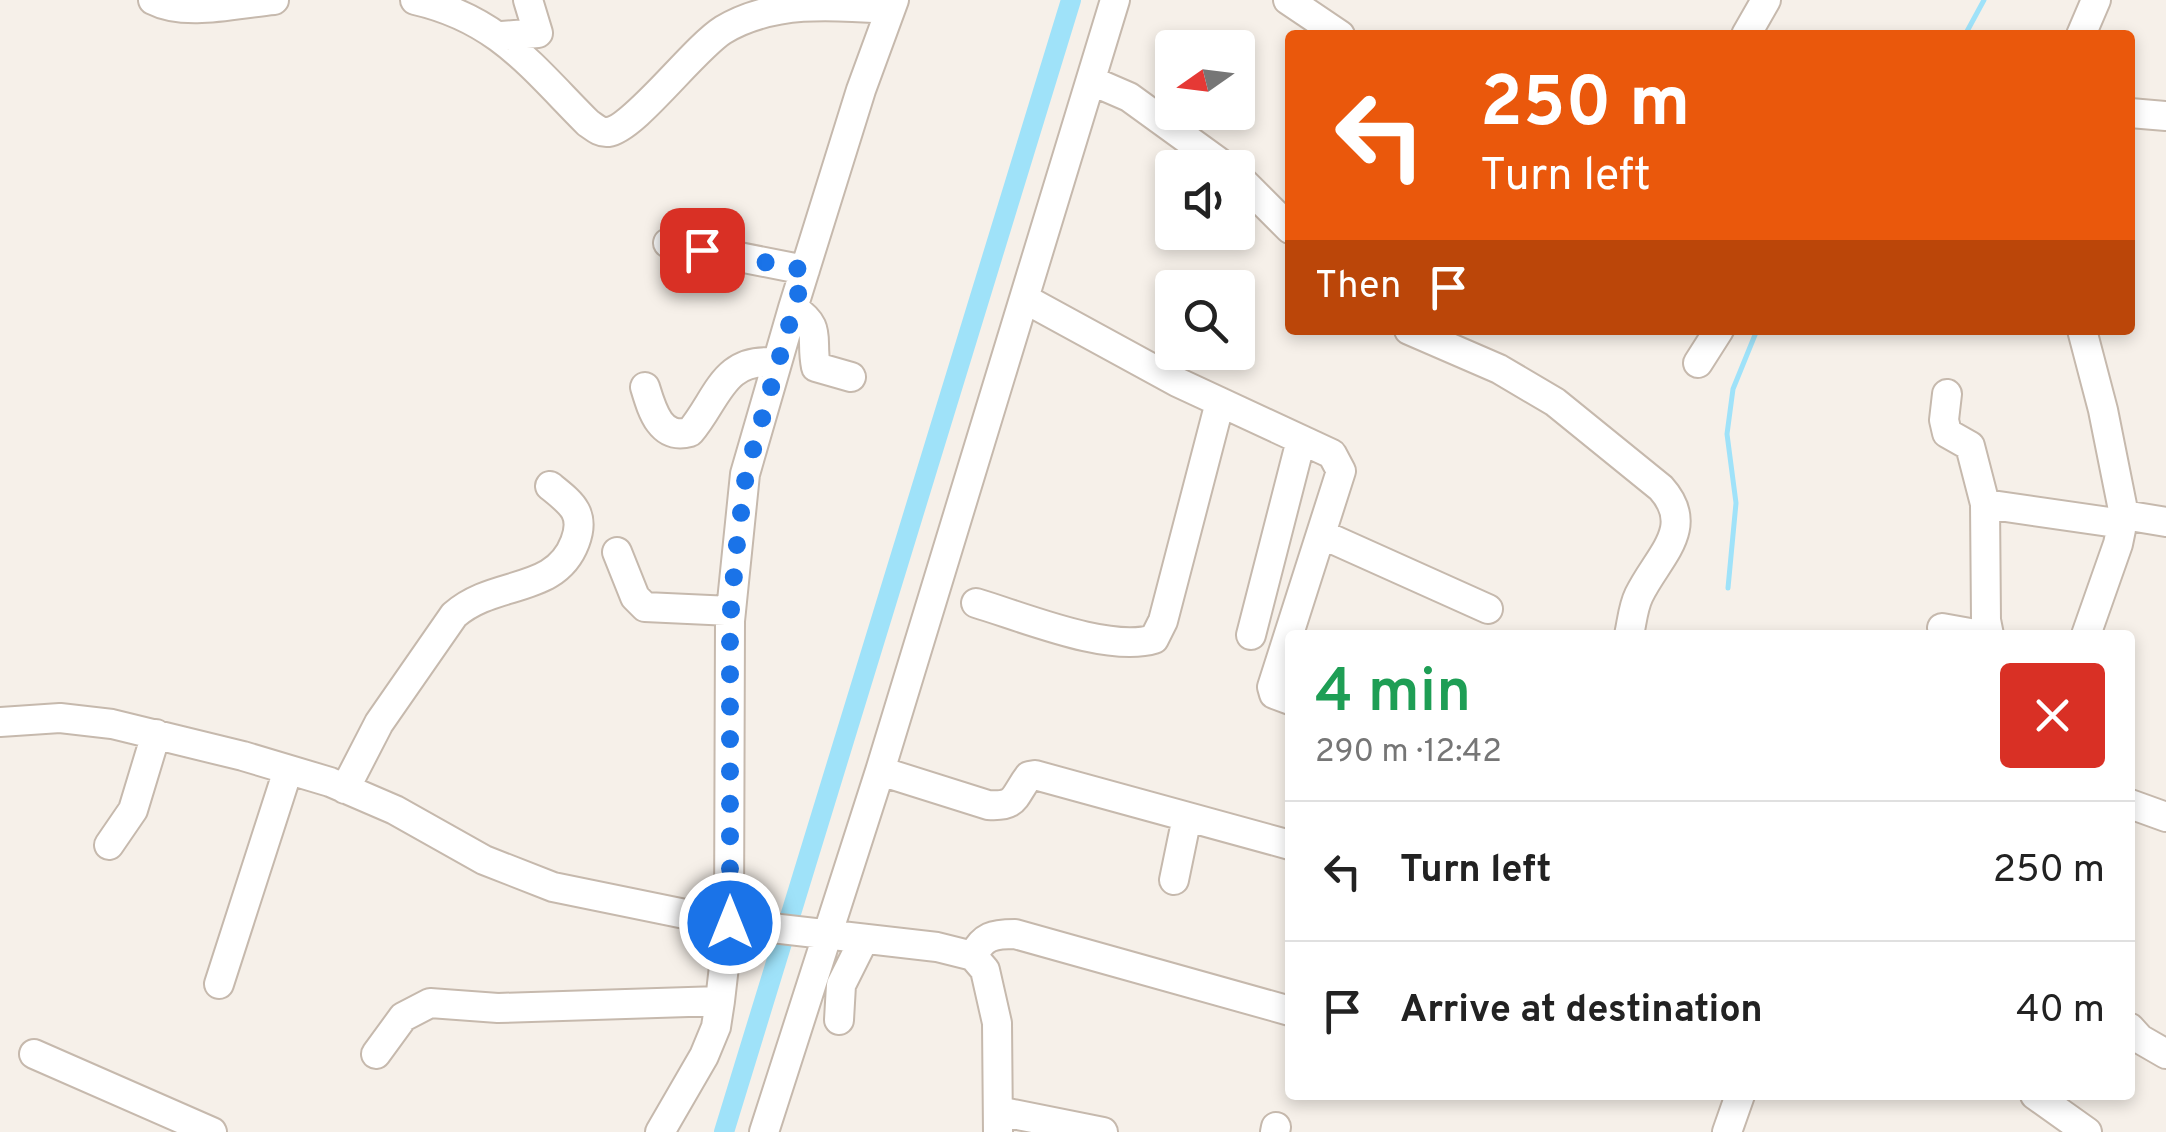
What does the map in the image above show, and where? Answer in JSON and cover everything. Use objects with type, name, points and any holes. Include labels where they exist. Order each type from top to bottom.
[{"type":"street","points":[[152,0],[165,6],[192,7],[274,0]]},
{"type":"street","points":[[414,0],[474,20],[502,36],[588,123],[599,131],[611,132],[631,121],[691,55],[724,29],[798,5],[892,4],[793,308],[746,474],[731,611],[730,923],[720,1001],[716,1027],[704,1056],[660,1132]]},
{"type":"street","points":[[502,36],[538,33],[528,0]]},
{"type":"street","points":[[764,1132],[880,771],[1115,0]]},
{"type":"street","points":[[1288,0],[1333,30]]},
{"type":"street","points":[[1749,30],[1766,0]]},
{"type":"street","points":[[2083,30],[2096,0]]},
{"type":"street","points":[[1092,81],[1129,96],[1202,150]]},
{"type":"street","points":[[2135,113],[2166,116]]},
{"type":"street","points":[[1255,194],[1285,224]]},
{"type":"street","points":[[668,243],[805,270]]},
{"type":"street","points":[[1025,299],[1220,402],[1332,454],[1341,471],[1290,630]]},
{"type":"street","points":[[793,308],[813,326],[816,367],[852,377]]},
{"type":"street","points":[[1421,335],[1499,369],[1556,402],[1675,503],[1678,525],[1638,596],[1630,630]]},
{"type":"street","points":[[1698,363],[1716,335]]},
{"type":"street","points":[[2083,335],[2103,410],[2124,520],[2088,630]]},
{"type":"street","points":[[645,386],[654,415],[666,430],[680,435],[690,432],[700,420],[730,374],[756,360],[776,363]]},
{"type":"street","points":[[1948,394],[1944,420],[1947,433],[1970,446],[1986,504],[1989,630]]},
{"type":"street","points":[[976,603],[1113,643],[1154,640],[1163,621],[1220,402]]},
{"type":"street","points":[[1251,635],[1301,440]]},
{"type":"street","points":[[345,789],[379,723],[454,615],[467,603],[490,593],[553,574],[569,559],[580,517],[574,505],[550,486]]},
{"type":"street","points":[[1986,504],[2166,522]]},
{"type":"street","points":[[1320,534],[1488,609]]},
{"type":"street","points":[[617,552],[636,597],[645,606],[731,611]]},
{"type":"street","points":[[1942,628],[1953,630]]},
{"type":"street","points":[[1285,646],[1272,687],[1274,694],[1285,698]]},
{"type":"street","points":[[0,722],[60,718],[156,734],[288,770],[395,810],[484,860],[553,887],[730,923],[937,947],[973,956],[986,970],[998,1024],[998,1122],[1104,1132]]},
{"type":"street","points":[[109,844],[133,810],[156,734]]},
{"type":"street","points":[[219,984],[288,770]]},
{"type":"street","points":[[880,771],[988,806],[1011,804],[1029,776],[1035,775],[1285,844]]},
{"type":"street","points":[[2135,806],[2166,818]]},
{"type":"street","points":[[1174,880],[1188,817]]},
{"type":"street","points":[[973,956],[987,936],[1014,934],[1285,1010]]},
{"type":"street","points":[[839,1020],[841,986],[864,939]]},
{"type":"street","points":[[376,1054],[403,1017],[430,1003],[514,1008],[720,1001]]},
{"type":"street","points":[[2135,1032],[2166,1054]]},
{"type":"street","points":[[34,1054],[185,1126],[212,1132]]},
{"type":"street","points":[[1727,1132],[1738,1100]]},
{"type":"street","points":[[2042,1100],[2087,1132]]},
{"type":"waterway","points":[[724,1132],[1071,0]]},
{"type":"waterway","points":[[1968,30],[1984,0]]},
{"type":"waterway","points":[[1728,588],[1736,503],[1727,434],[1733,389],[1755,335]]},
{"type":"route","points":[[702,250],[805,270],[764,400],[746,474],[736,552],[730,621],[730,923]]}]
